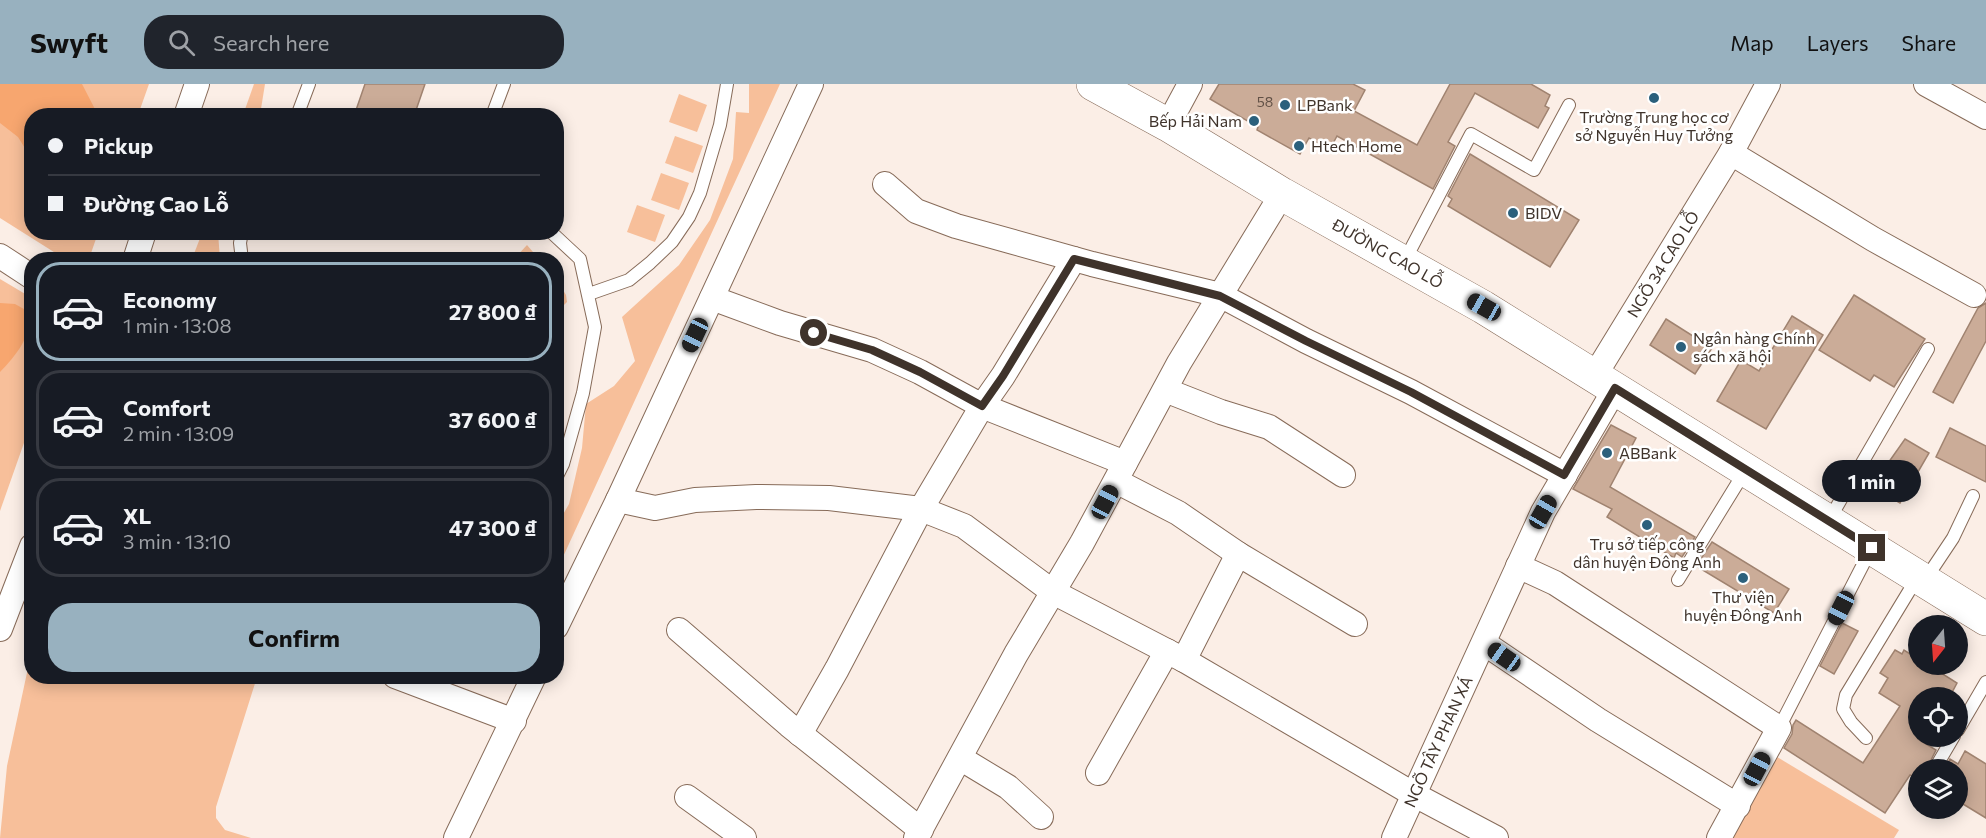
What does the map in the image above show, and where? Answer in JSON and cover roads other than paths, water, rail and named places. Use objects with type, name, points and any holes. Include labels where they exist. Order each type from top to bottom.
[{"type":"main road","name":"ĐƯỜNG CAO LỖ","points":[[1093,84],[1168,125],[1282,194],[1484,307],[1986,620]]},
{"type":"street","points":[[189,108],[197,84]]},
{"type":"street","points":[[564,611],[618,500],[811,84]]},
{"type":"street","points":[[1168,125],[1190,84]]},
{"type":"street","name":"NGÕ 34 CAO LỖ","points":[[1605,382],[1768,84]]},
{"type":"street","points":[[1926,84],[1986,117]]},
{"type":"street","points":[[1731,153],[1873,239],[1974,295]]},
{"type":"street","points":[[885,183],[916,211],[956,226],[1220,296],[1411,392],[1564,475]]},
{"type":"street","points":[[678,630],[918,834],[1016,654],[1082,543],[1165,390],[1282,194]]},
{"type":"street","points":[[0,255],[24,272]]},
{"type":"street","points":[[800,734],[837,669],[921,509],[1074,259]]},
{"type":"street","points":[[712,298],[780,323],[872,350],[920,372],[982,406],[1121,472],[1238,554],[1355,624]]},
{"type":"street","name":"NGÕ TÂY PHAN XÁ","points":[[1394,838],[1543,512],[1564,475],[1605,382]]},
{"type":"street","points":[[1165,390],[1221,412],[1269,427],[1343,475]]},
{"type":"street","points":[[618,500],[655,508],[695,500],[756,497],[829,498],[921,509],[964,526],[1053,591],[1176,655],[1413,794],[1496,838]]},
{"type":"street","points":[[1098,773],[1176,655],[1238,554]]},
{"type":"street","points":[[1518,566],[1555,583],[1779,728],[1719,838]]},
{"type":"street","points":[[0,629],[24,567]]},
{"type":"street","points":[[1484,643],[1598,720],[1738,806]]},
{"type":"street","points":[[416,684],[513,721]]},
{"type":"street","points":[[465,835],[530,684]]},
{"type":"street","points":[[960,758],[1008,787],[1041,817]]},
{"type":"street","points":[[687,797],[744,838]]},
{"type":"lane","points":[[300,108],[309,84]]},
{"type":"lane","points":[[495,108],[504,84]]},
{"type":"lane","points":[[589,294],[629,280],[672,242],[689,217],[700,193],[720,125],[727,84]]},
{"type":"lane","points":[[1404,262],[1471,134],[1534,170],[1569,105]]},
{"type":"lane","points":[[560,240],[580,259],[595,327],[584,393],[564,461]]},
{"type":"lane","points":[[1829,521],[1928,349]]},
{"type":"lane","points":[[1678,580],[1745,470]]},
{"type":"lane","points":[[1866,738],[1843,710],[1846,695],[1921,579],[1953,538],[1973,496]]},
{"type":"lane","points":[[1779,728],[1872,548]]},
{"type":"lane","points":[[1968,713],[1986,682]]},
{"type":"place","name":"Trường Trung học cơ sở Nguyễn Huy Tưởng","points":[[1654,98]]},
{"type":"place","name":"LPBank","points":[[1285,105]]},
{"type":"place","name":"Bếp Hải Nam","points":[[1254,121]]},
{"type":"place","name":"Htech Home","points":[[1299,146]]},
{"type":"place","name":"BIDV","points":[[1513,213]]},
{"type":"place","name":"Ngân hàng Chính sách xã hội","points":[[1681,347]]},
{"type":"place","name":"ABBank","points":[[1607,453]]},
{"type":"place","name":"Trụ sở tiếp công dân huyện Đông Anh","points":[[1647,525]]},
{"type":"place","name":"Thư viện huyện Đông Anh","points":[[1743,578]]}]
